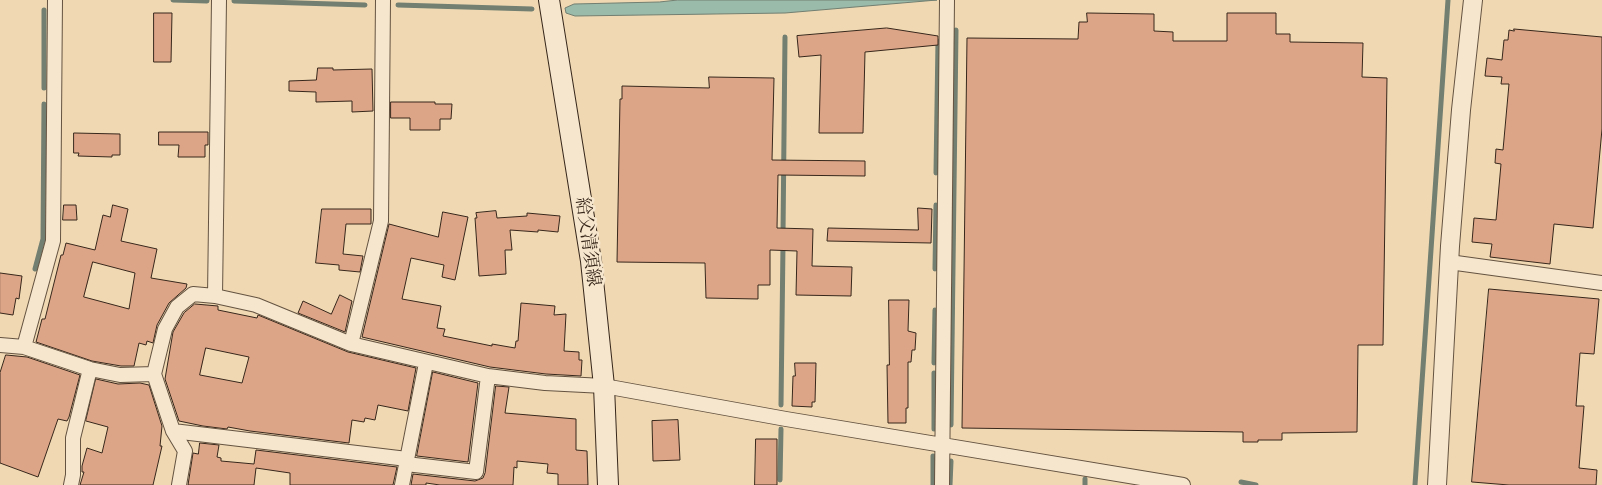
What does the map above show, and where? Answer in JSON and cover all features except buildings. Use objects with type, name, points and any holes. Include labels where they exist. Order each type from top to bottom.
[{"type":"main road","name":"給父清須線","points":[[548,0],[591,261],[604,386],[608,485]]},
{"type":"street","points":[[24,347],[53,241],[55,0]]},
{"type":"street","points":[[215,296],[219,0]]},
{"type":"street","points":[[351,344],[382,221],[383,0]]},
{"type":"street","points":[[1437,485],[1449,262],[1461,110],[1473,0]]},
{"type":"street","points":[[942,485],[947,5]]},
{"type":"street","points":[[1449,262],[1602,283]]},
{"type":"street","points":[[179,485],[186,451],[173,431],[154,374],[165,329],[177,307],[193,294],[215,296],[256,305],[351,344],[488,376],[545,383],[604,386],[1183,485]]},
{"type":"street","points":[[0,345],[24,347],[90,368],[120,375],[154,374]]},
{"type":"street","points":[[402,485],[426,363]]},
{"type":"street","points":[[71,485],[73,474],[73,438],[90,368]]},
{"type":"street","points":[[173,431],[476,472],[488,376]]},
{"type":"shaded area","points":[[678,0],[937,0],[785,13],[575,16],[566,13],[565,8],[574,4]]},
{"type":"waterway","points":[[173,0],[207,1]]},
{"type":"waterway","points":[[1415,485],[1448,0]]},
{"type":"waterway","points":[[234,1],[365,5]]},
{"type":"waterway","points":[[398,5],[532,9]]},
{"type":"waterway","points":[[44,10],[44,88]]},
{"type":"waterway","points":[[951,425],[956,30]]},
{"type":"waterway","points":[[783,234],[785,37]]},
{"type":"waterway","points":[[936,173],[938,41]]},
{"type":"waterway","points":[[35,269],[43,239],[44,104]]},
{"type":"waterway","points":[[935,269],[936,205]]},
{"type":"waterway","points":[[781,405],[783,245]]},
{"type":"waterway","points":[[934,363],[935,310]]},
{"type":"waterway","points":[[934,373],[934,429]]},
{"type":"waterway","points":[[780,480],[781,429]]},
{"type":"waterway","points":[[933,456],[933,485]]},
{"type":"waterway","points":[[950,485],[951,461]]},
{"type":"waterway","points":[[1085,479],[1085,485]]},
{"type":"waterway","points":[[1241,482],[1256,485]]}]
